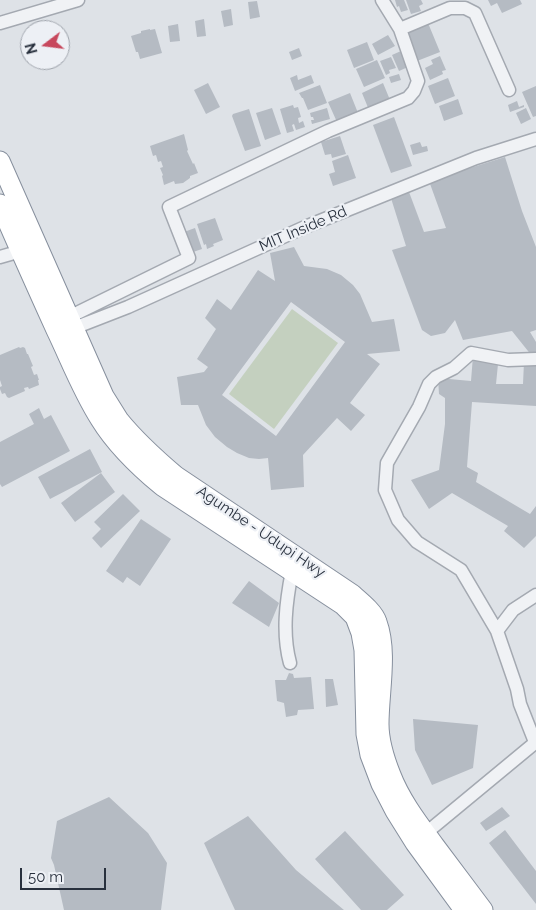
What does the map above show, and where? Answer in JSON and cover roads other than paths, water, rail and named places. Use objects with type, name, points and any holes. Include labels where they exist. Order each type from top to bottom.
[{"type":"highway","name":"Agumbe - Udupi Hwy","points":[[0,161],[104,396],[118,418],[157,460],[176,476],[352,594],[377,620],[382,653],[379,726],[383,751],[391,776],[420,838],[457,907]]},
{"type":"highway","name":"Agumbe - Udupi Hwy","points":[[1,210],[90,402],[100,420],[126,452],[162,486],[343,605],[355,617],[361,633],[364,650],[366,734],[370,755],[381,784],[395,811],[483,910]]},
{"type":"street","points":[[0,23],[78,0]]},
{"type":"street","points":[[72,322],[189,258],[169,207],[328,131],[408,98],[414,91],[418,81],[400,29],[382,0]]},
{"type":"street","points":[[400,29],[450,8],[465,8],[475,13],[509,90]]},
{"type":"street","name":"MIT Inside Rd","points":[[72,322],[128,307],[305,227],[476,158],[536,139]]},
{"type":"street","points":[[0,257],[20,251]]},
{"type":"street","points":[[420,838],[536,742],[520,704],[518,689],[497,631],[461,570],[417,542],[398,520],[385,490],[387,463],[419,407],[429,384],[436,377],[454,368],[471,353],[508,360],[536,359]]},
{"type":"street","points":[[290,663],[286,650],[286,624],[287,600],[292,572]]},
{"type":"street","points":[[497,631],[513,610],[536,595]]},
{"type":"street","points":[[520,704],[536,718]]}]
